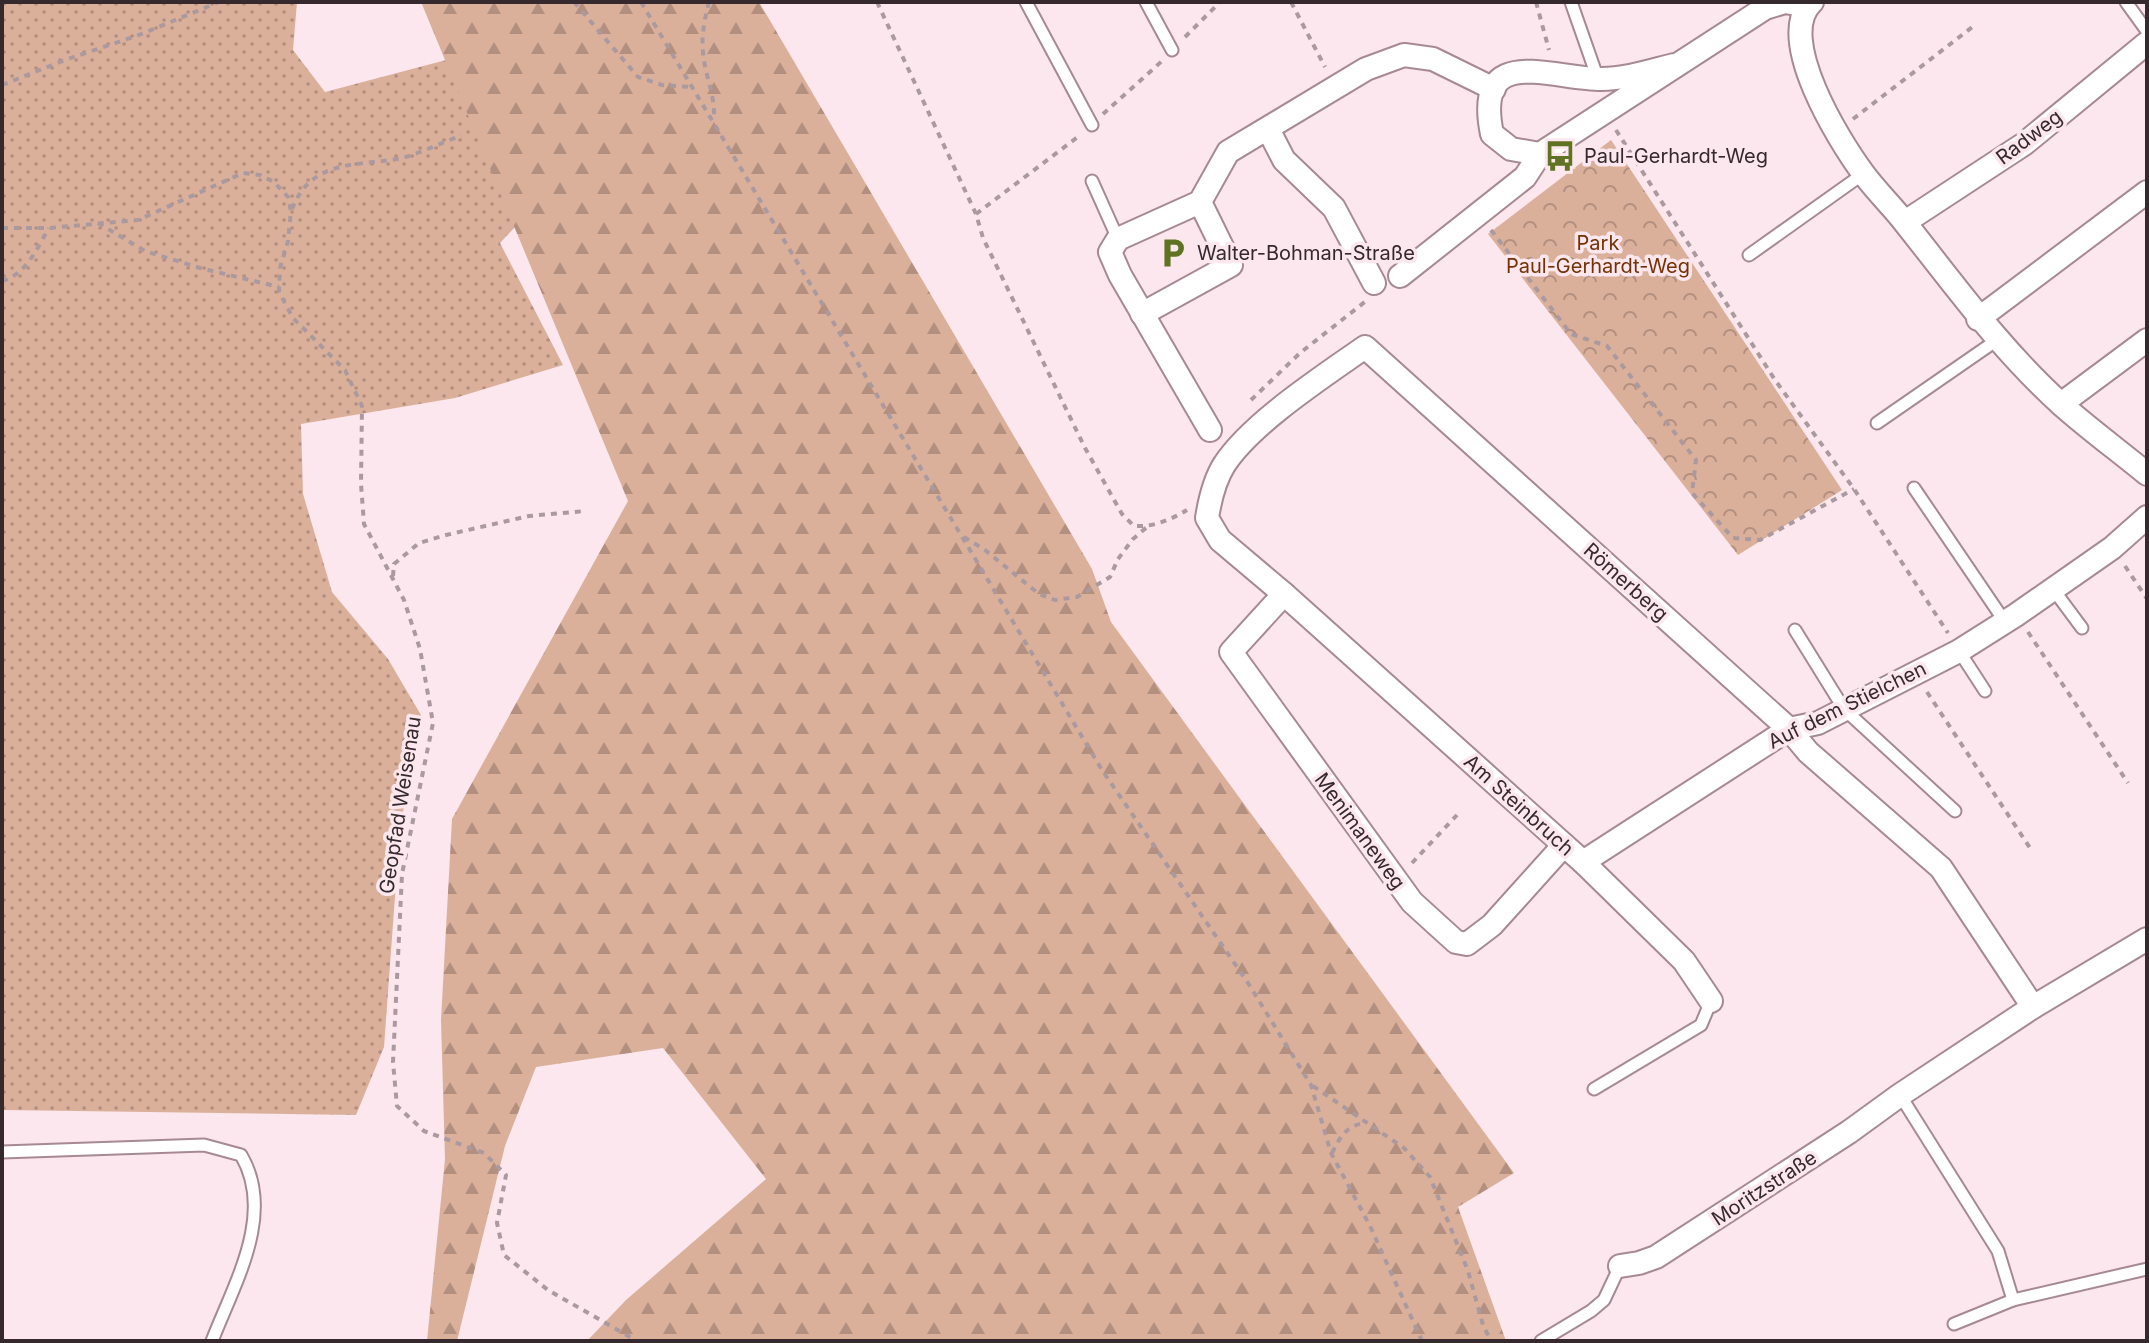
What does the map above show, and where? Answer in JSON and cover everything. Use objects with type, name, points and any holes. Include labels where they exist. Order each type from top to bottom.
[{"type":"street","points":[[1400,276],[1525,177],[1537,158],[1604,111],[1765,8],[1785,2],[1810,4],[1802,27],[1802,49],[1811,83],[1863,174],[1905,222],[1997,340],[2061,404],[2147,474]]},
{"type":"street","name":"Radweg","points":[[1905,222],[2024,144],[2147,43]]},
{"type":"street","points":[[1210,430],[1142,314],[1110,252],[1118,239],[1200,202],[1228,152],[1366,69],[1404,55],[1433,59],[1494,89]]},
{"type":"street","points":[[1537,158],[1511,149],[1492,134],[1488,114],[1494,89],[1503,77],[1514,71],[1598,79],[1626,77],[1674,65]]},
{"type":"street","points":[[1268,129],[1284,160],[1334,208],[1374,283]]},
{"type":"street","points":[[1978,319],[2147,192]]},
{"type":"street","points":[[1142,314],[1231,265],[1200,202]]},
{"type":"street","points":[[2061,404],[2147,340]]},
{"type":"street","name":"Römerberg","points":[[1199,513],[1224,465],[1245,441],[1300,394],[1365,347],[1789,729],[1808,752],[1941,868],[2033,1007]]},
{"type":"street","name":"Am Steinbruch","points":[[1199,513],[1220,540],[1583,862],[1684,961],[1711,1001]]},
{"type":"street","name":"Auf dem Stielchen","points":[[1583,862],[1789,729],[1818,723],[1959,651],[2112,548],[2146,521]]},
{"type":"street","name":"Menimaneweg","points":[[1284,594],[1231,652],[1412,902],[1445,932],[1459,944],[1467,944],[1492,925],[1564,845]]},
{"type":"street","name":"Moritzstraße","points":[[1620,1266],[1656,1257],[1849,1132],[2033,1007],[2147,939]]},
{"type":"lane","points":[[1026,2],[1092,125]]},
{"type":"lane","points":[[1146,2],[1172,50]]},
{"type":"lane","points":[[1571,2],[1598,79]]},
{"type":"lane","points":[[2126,2],[2147,31]]},
{"type":"lane","points":[[1749,255],[1863,174]]},
{"type":"lane","points":[[1092,181],[1118,239]]},
{"type":"lane","points":[[1877,423],[1997,340]]},
{"type":"lane","points":[[1914,488],[2010,618]]},
{"type":"lane","points":[[2053,589],[2082,628]]},
{"type":"lane","points":[[1795,630],[1844,709],[1955,811]]},
{"type":"lane","points":[[1959,651],[1985,691]]},
{"type":"lane","name":"Am Steinbruch","points":[[1594,1089],[1701,1025],[1711,1001]]},
{"type":"lane","points":[[1900,1095],[1998,1251],[2013,1300]]},
{"type":"lane","points":[[2,1152],[204,1145],[241,1155],[250,1171],[255,1202],[249,1249],[212,1341]]},
{"type":"lane","points":[[1546,1340],[1604,1300],[1620,1266]]},
{"type":"lane","points":[[1954,1324],[2013,1300],[2147,1269]]},
{"type":"path","points":[[2,85],[219,2]]},
{"type":"path","points":[[574,2],[638,77],[662,85],[691,87]]},
{"type":"path","points":[[641,2],[1102,770],[1248,983],[1311,1085],[1331,1153],[1370,1226],[1422,1341]]},
{"type":"path","points":[[709,2],[703,52],[715,99],[714,120]]},
{"type":"path","points":[[877,2],[976,214],[983,238],[1085,448],[1122,514],[1134,526],[1149,526],[1199,513]]},
{"type":"path","points":[[1291,2],[1335,87]]},
{"type":"path","points":[[1536,2],[1556,73]]},
{"type":"path","points":[[1837,132],[1975,25]]},
{"type":"path","points":[[1604,111],[1775,380],[1854,489],[1959,651]]},
{"type":"path","points":[[97,223],[145,251],[279,287],[291,211],[298,192],[325,172],[360,161],[400,159],[461,136]]},
{"type":"path","points":[[2,228],[49,228],[138,220],[243,173],[260,175],[274,182],[288,197],[291,211]]},
{"type":"path","points":[[1478,213],[1571,334],[1607,346],[1696,460],[1692,493],[1733,538],[1760,540],[1854,489]]},
{"type":"path","points":[[2,281],[29,263],[49,228]]},
{"type":"path","name":"Geopfad Weisenau","points":[[279,287],[293,318],[345,370],[362,406],[364,524],[404,600],[420,649],[433,723],[402,874],[393,1062],[397,1106],[424,1131],[484,1153],[506,1175],[497,1223],[504,1255],[548,1290],[637,1341]]},
{"type":"path","points":[[393,578],[394,564],[419,543],[493,522],[585,511]]},
{"type":"path","points":[[962,536],[985,550],[1039,594],[1055,600],[1077,597],[1110,577],[1118,559],[1133,539],[1149,526]]},
{"type":"path","points":[[2112,548],[2147,599]]},
{"type":"path","points":[[2010,618],[2128,783]]},
{"type":"path","points":[[1914,673],[2030,848]]},
{"type":"path","points":[[1396,880],[1457,815]]},
{"type":"path","points":[[1311,1085],[1404,1148],[1430,1177],[1468,1271],[1483,1325],[1491,1341]]},
{"type":"path","points":[[1331,1153],[1343,1132],[1354,1125],[1367,1123]]},
{"type":"green space","points":[[2,2],[297,2],[293,50],[325,92],[446,60],[515,227],[500,243],[563,365],[455,398],[301,424],[303,494],[332,592],[388,659],[421,715],[400,828],[384,1047],[356,1115],[2,1110]]},
{"type":"green space","points":[[421,2],[759,2],[1092,569],[1111,622],[1514,1173],[1458,1207],[1506,1341],[587,1341],[626,1300],[766,1179],[663,1048],[536,1067],[505,1146],[457,1341],[427,1341],[445,1159],[441,1020],[452,819],[628,501]]},
{"type":"green space","name":"Park Paul-Gerhardt-Weg","points":[[1611,140],[1842,490],[1738,555],[1488,234]]},
{"type":"place","name":"Paul-Gerhardt-Weg","points":[[1560,156]]},
{"type":"place","name":"Walter-Bohman-Straße","points":[[1173,253]]}]
